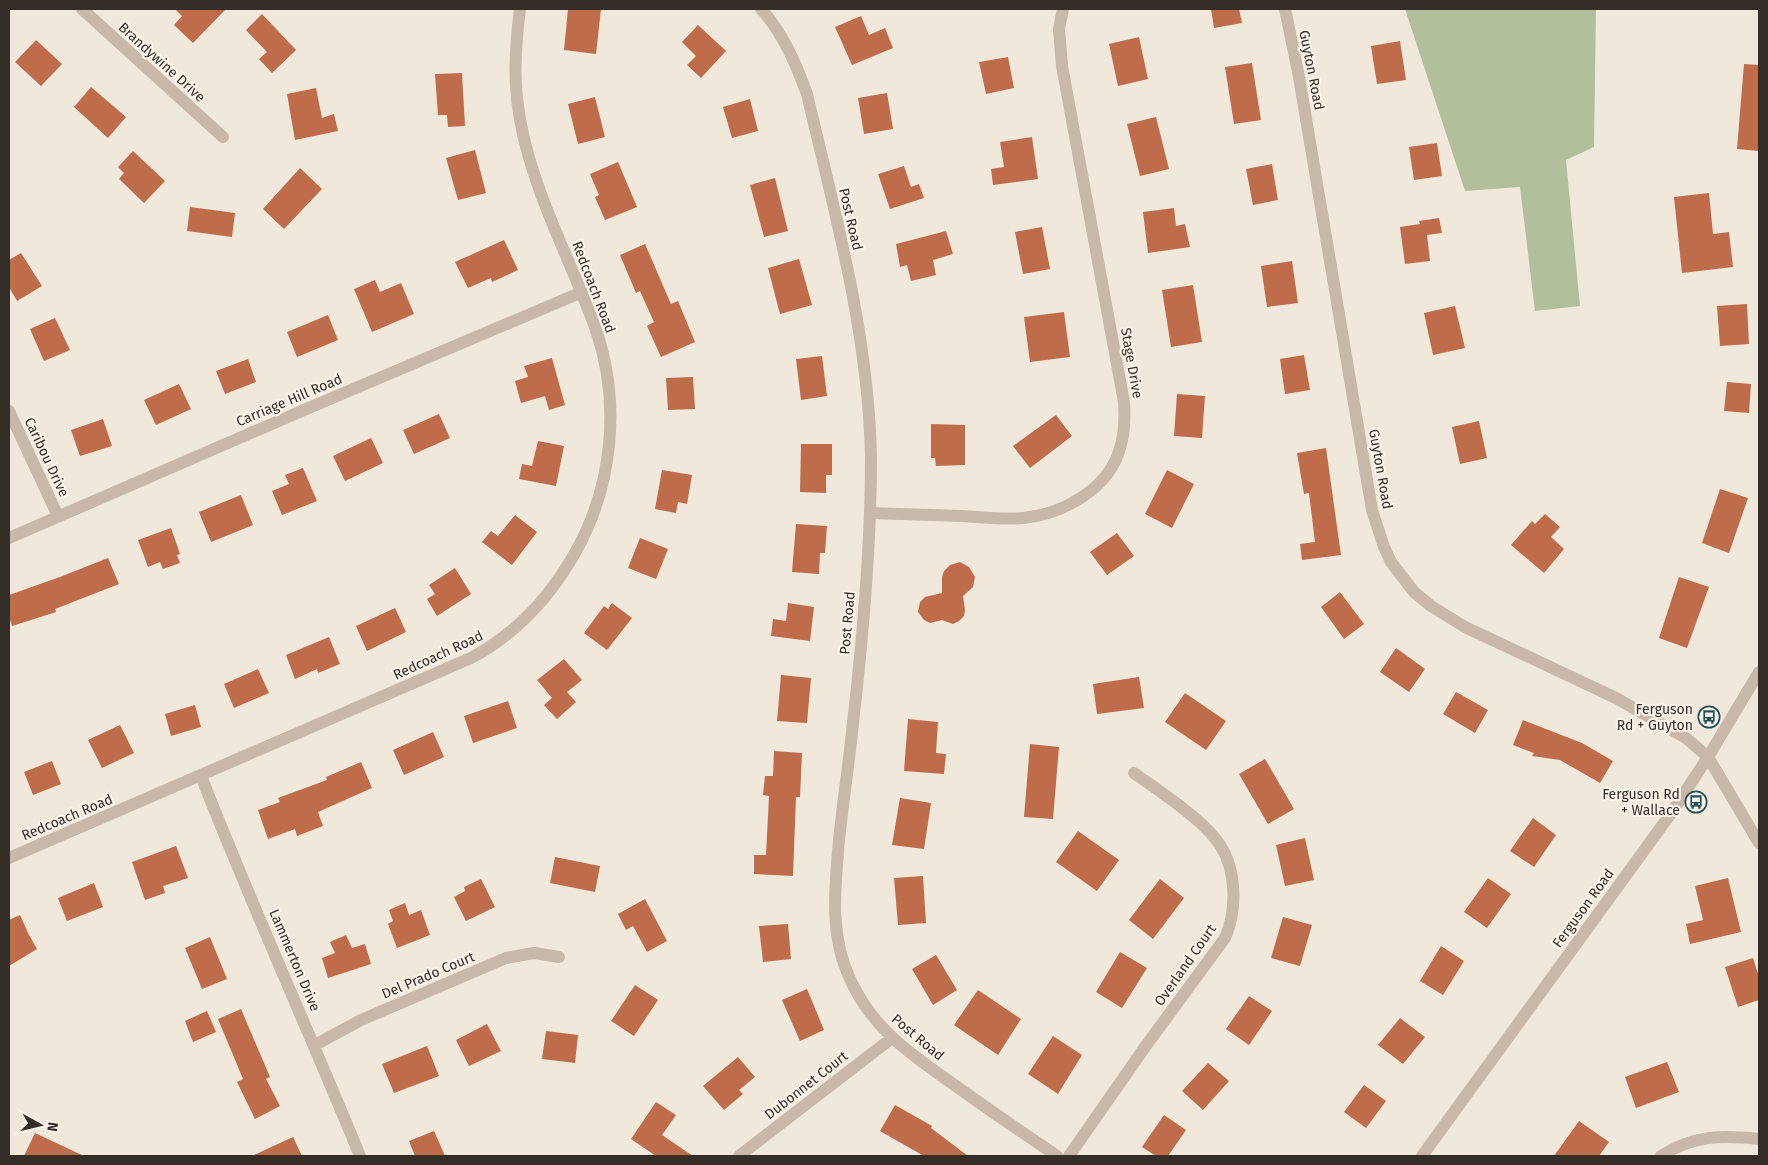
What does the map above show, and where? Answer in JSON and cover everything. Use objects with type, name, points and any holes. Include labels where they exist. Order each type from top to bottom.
[{"type":"street","name":"Brandywine Drive","points":[[82,9],[222,137]]},
{"type":"street","name":"Redcoach Road","points":[[9,858],[471,658],[518,627],[546,596],[571,560],[591,522],[607,461],[610,416],[608,387],[604,360],[596,332],[582,292],[554,228],[536,178],[521,124],[516,99],[515,76],[520,9]]},
{"type":"street","name":"Post Road","points":[[761,9],[788,50],[798,69],[807,94],[856,315],[867,390],[870,436],[870,513],[864,606],[835,886],[834,912],[838,938],[850,980],[871,1014],[892,1038],[966,1094],[1058,1156]]},
{"type":"street","name":"Stage Drive","points":[[870,513],[1009,519],[1040,515],[1067,506],[1092,489],[1111,468],[1120,449],[1124,425],[1124,402],[1062,66],[1059,35],[1063,9]]},
{"type":"street","name":"Guyton Road","points":[[1285,9],[1300,77],[1372,510],[1391,562],[1414,592],[1446,616],[1491,640],[1616,698],[1686,738],[1708,757],[1759,843]]},
{"type":"street","name":"Carriage Hill Road","points":[[9,538],[582,292]]},
{"type":"street","name":"Caribou Drive","points":[[9,411],[58,516]]},
{"type":"street","name":"Ferguson Road","points":[[1422,1156],[1666,820],[1708,757],[1759,672]]},
{"type":"street","name":"Overland Court","points":[[1069,1156],[1145,1047],[1225,938],[1232,919],[1233,889],[1231,873],[1221,846],[1198,821],[1134,773]]},
{"type":"street","name":"Lammerton Drive","points":[[201,776],[360,1156]]},
{"type":"street","name":"Del Prado Court","points":[[315,1045],[361,1020],[506,958],[534,954],[559,957]]},
{"type":"street","name":"Dubonnet Court","points":[[739,1156],[892,1038]]},
{"type":"street","points":[[1661,1156],[1676,1147],[1714,1136],[1759,1139]]},
{"type":"green space","points":[[1405,9],[1596,9],[1594,147],[1566,160],[1580,306],[1535,311],[1520,187],[1465,191]]},
{"type":"building","points":[[175,9],[226,9],[193,43],[174,25],[182,16]]},
{"type":"building","points":[[568,9],[601,9],[596,54],[564,50]]},
{"type":"building","points":[[1211,9],[1239,9],[1242,23],[1214,28]]},
{"type":"building","points":[[262,14],[296,50],[272,73],[259,59],[267,52],[246,30]]},
{"type":"building","points":[[861,16],[869,35],[885,28],[893,48],[852,65],[835,27]]},
{"type":"building","points":[[698,25],[726,51],[701,78],[687,65],[696,56],[682,42]]},
{"type":"building","points":[[1139,37],[1148,79],[1118,86],[1109,44]]},
{"type":"building","points":[[36,40],[62,64],[41,86],[15,62]]},
{"type":"building","points":[[1400,41],[1406,80],[1377,84],[1371,46]]},
{"type":"building","points":[[1008,57],[1014,88],[986,94],[979,62]]},
{"type":"building","points":[[1252,63],[1261,120],[1234,124],[1225,67]]},
{"type":"building","points":[[1744,64],[1759,65],[1759,151],[1737,149]]},
{"type":"building","points":[[462,73],[465,126],[448,127],[447,115],[438,115],[435,74]]},
{"type":"building","points":[[91,87],[126,117],[108,138],[74,107]]},
{"type":"building","points":[[316,88],[322,118],[334,114],[338,131],[295,140],[287,94]]},
{"type":"building","points":[[887,93],[893,129],[864,134],[858,98]]},
{"type":"building","points":[[595,97],[605,137],[578,144],[568,104]]},
{"type":"building","points":[[750,99],[758,131],[732,138],[723,107]]},
{"type":"building","points":[[1156,117],[1169,169],[1140,176],[1127,124]]},
{"type":"building","points":[[1032,137],[1038,179],[993,185],[991,169],[1004,167],[1000,142]]},
{"type":"building","points":[[1437,143],[1442,176],[1414,180],[1409,147]]},
{"type":"building","points":[[475,150],[486,193],[458,200],[446,158]]},
{"type":"building","points":[[133,151],[165,181],[144,203],[119,179],[124,173],[118,167]]},
{"type":"building","points":[[618,162],[637,207],[605,220],[595,197],[599,195],[590,174]]},
{"type":"building","points":[[1272,164],[1278,200],[1253,205],[1246,169]]},
{"type":"building","points":[[904,166],[911,187],[919,184],[924,198],[890,209],[878,174]]},
{"type":"building","points":[[300,168],[322,189],[284,229],[263,209]]},
{"type":"building","points":[[775,178],[788,231],[764,237],[750,185]]},
{"type":"building","points":[[1709,193],[1713,234],[1729,232],[1733,267],[1682,273],[1674,197]]},
{"type":"building","points":[[190,207],[235,213],[232,237],[187,231]]},
{"type":"building","points":[[1174,208],[1176,226],[1185,224],[1190,247],[1148,253],[1143,212]]},
{"type":"building","points":[[1439,218],[1442,233],[1427,235],[1430,261],[1405,264],[1400,227],[1420,224],[1419,221]]},
{"type":"building","points":[[1042,227],[1050,269],[1023,274],[1015,232]]},
{"type":"building","points":[[946,231],[953,254],[933,260],[936,275],[911,281],[907,265],[900,267],[896,244]]},
{"type":"building","points":[[504,240],[518,270],[492,282],[491,278],[468,288],[455,262]]},
{"type":"building","points":[[645,244],[671,304],[678,301],[695,342],[661,357],[647,326],[654,322],[640,291],[636,293],[620,255]]},
{"type":"building","points":[[21,253],[42,286],[17,301],[9,287],[9,260]]},
{"type":"building","points":[[799,259],[812,305],[780,314],[768,268]]},
{"type":"building","points":[[1292,261],[1298,303],[1267,307],[1261,266]]},
{"type":"building","points":[[375,280],[380,292],[401,283],[414,314],[372,332],[354,289]]},
{"type":"building","points":[[1193,285],[1202,342],[1171,347],[1162,290]]},
{"type":"building","points":[[1747,304],[1749,344],[1720,346],[1717,306]]},
{"type":"building","points":[[1455,306],[1465,348],[1433,355],[1424,313]]},
{"type":"building","points":[[1064,312],[1070,357],[1030,362],[1024,317]]},
{"type":"building","points":[[328,315],[338,340],[297,357],[287,332]]},
{"type":"building","points":[[55,318],[70,350],[44,361],[30,329]]},
{"type":"building","points":[[1304,355],[1310,390],[1285,394],[1280,359]]},
{"type":"building","points":[[822,356],[827,396],[801,400],[796,359]]},
{"type":"building","points":[[552,358],[565,405],[549,410],[545,396],[521,403],[515,381],[528,377],[524,366]]},
{"type":"building","points":[[248,359],[256,382],[225,394],[216,371]]},
{"type":"building","points":[[693,377],[695,409],[668,410],[666,378]]},
{"type":"building","points":[[1727,382],[1751,384],[1749,413],[1724,411]]},
{"type":"building","points":[[179,384],[191,409],[156,425],[144,400]]},
{"type":"building","points":[[1177,394],[1205,396],[1202,438],[1174,436]]},
{"type":"building","points":[[439,414],[450,438],[414,454],[403,430]]},
{"type":"building","points":[[1056,415],[1072,436],[1030,468],[1013,446]]},
{"type":"building","points":[[103,419],[112,446],[80,456],[71,430]]},
{"type":"building","points":[[1479,421],[1487,458],[1460,464],[1452,427]]},
{"type":"building","points":[[931,424],[965,425],[965,465],[936,466],[935,458],[931,458]]},
{"type":"building","points":[[371,438],[383,463],[345,481],[333,456]]},
{"type":"building","points":[[538,441],[564,446],[556,486],[519,479],[522,464],[532,466]]},
{"type":"building","points":[[801,444],[832,444],[832,475],[826,475],[826,493],[800,492]]},
{"type":"building","points":[[1326,448],[1341,555],[1302,560],[1300,544],[1315,542],[1309,493],[1304,494],[1297,453]]},
{"type":"building","points":[[303,468],[317,501],[282,515],[272,491],[289,484],[285,475]]},
{"type":"building","points":[[662,470],[692,475],[687,504],[678,502],[676,513],[655,509]]},
{"type":"building","points":[[1167,470],[1194,484],[1172,528],[1145,514]]},
{"type":"building","points":[[1720,489],[1748,498],[1729,553],[1702,543]]},
{"type":"building","points":[[241,495],[253,525],[211,542],[199,512]]},
{"type":"building","points":[[1545,514],[1560,527],[1551,537],[1564,549],[1544,573],[1511,545],[1532,521],[1535,524]]},
{"type":"building","points":[[515,515],[537,532],[512,565],[482,542],[491,531],[498,536]]},
{"type":"building","points":[[796,524],[827,526],[825,553],[820,553],[819,574],[792,572]]},
{"type":"building","points":[[171,528],[180,554],[177,555],[180,563],[163,569],[160,562],[148,567],[138,540]]},
{"type":"building","points":[[1117,533],[1134,556],[1107,575],[1090,552]]},
{"type":"building","points":[[640,538],[668,549],[656,579],[628,568]]},
{"type":"building","points":[[108,558],[119,584],[55,609],[56,612],[12,626],[9,616],[9,595]]},
{"type":"building","points":[[960,562],[969,567],[975,577],[973,587],[963,596],[964,616],[953,624],[942,620],[930,623],[924,620],[918,612],[920,602],[925,597],[942,593],[944,571],[950,565]]},
{"type":"building","points":[[455,568],[471,594],[437,616],[427,599],[435,594],[429,585]]},
{"type":"building","points":[[1679,577],[1709,587],[1687,648],[1659,638]]},
{"type":"building","points":[[1340,592],[1364,624],[1344,639],[1321,607]]},
{"type":"building","points":[[612,603],[632,618],[607,650],[584,633],[604,606],[608,609]]},
{"type":"building","points":[[788,603],[814,607],[810,641],[771,636],[773,619],[786,621]]},
{"type":"building","points":[[395,608],[406,632],[367,651],[356,626]]},
{"type":"building","points":[[329,637],[340,664],[318,673],[317,669],[295,679],[286,655]]},
{"type":"building","points":[[1396,648],[1425,669],[1409,692],[1380,672]]},
{"type":"building","points":[[564,659],[582,680],[567,692],[576,702],[557,719],[544,705],[552,698],[537,680]]},
{"type":"building","points":[[258,669],[269,693],[234,708],[224,684]]},
{"type":"building","points":[[781,675],[811,678],[807,723],[777,721]]},
{"type":"building","points":[[1139,677],[1144,708],[1097,714],[1093,684]]},
{"type":"building","points":[[1456,692],[1488,710],[1475,733],[1443,714]]},
{"type":"building","points":[[1185,693],[1226,721],[1206,750],[1165,722]]},
{"type":"building","points":[[508,701],[517,728],[473,743],[464,716]]},
{"type":"building","points":[[195,705],[201,727],[171,736],[165,714]]},
{"type":"building","points":[[908,719],[938,722],[936,753],[946,754],[944,774],[904,771]]},
{"type":"building","points":[[1523,720],[1582,743],[1613,761],[1600,783],[1560,760],[1532,756],[1534,753],[1513,745]]},
{"type":"building","points":[[120,725],[134,753],[102,768],[88,740]]},
{"type":"building","points":[[433,732],[444,757],[404,775],[393,750]]},
{"type":"building","points":[[1030,744],[1059,747],[1053,819],[1024,817]]},
{"type":"building","points":[[774,751],[802,753],[800,797],[796,797],[793,876],[754,874],[754,855],[766,855],[769,796],[763,795],[765,776],[773,776]]},
{"type":"building","points":[[1265,759],[1294,809],[1268,824],[1239,774]]},
{"type":"building","points":[[52,761],[61,784],[33,795],[24,772]]},
{"type":"building","points":[[361,762],[372,788],[318,812],[323,826],[297,836],[295,829],[268,839],[258,810],[280,802],[278,798],[327,780],[326,777]]},
{"type":"building","points":[[900,798],[931,803],[924,849],[892,845]]},
{"type":"building","points":[[1533,818],[1556,835],[1534,867],[1510,851]]},
{"type":"building","points":[[1078,831],[1119,860],[1097,891],[1056,862]]},
{"type":"building","points":[[1305,838],[1314,880],[1285,886],[1276,845]]},
{"type":"building","points":[[176,846],[188,878],[163,886],[165,893],[145,900],[132,862]]},
{"type":"building","points":[[555,857],[600,866],[595,892],[550,883]]},
{"type":"building","points":[[923,876],[926,923],[898,925],[894,878]]},
{"type":"building","points":[[1488,878],[1511,894],[1487,928],[1464,912]]},
{"type":"building","points":[[1728,878],[1741,932],[1690,944],[1686,924],[1703,920],[1695,886]]},
{"type":"building","points":[[481,879],[495,907],[466,921],[454,897],[465,891],[464,887]]},
{"type":"building","points":[[1160,879],[1184,898],[1153,939],[1129,920]]},
{"type":"building","points":[[94,883],[103,907],[67,921],[58,898]]},
{"type":"building","points":[[645,899],[667,941],[647,952],[633,926],[626,930],[618,914]]},
{"type":"building","points":[[405,903],[409,915],[421,910],[430,935],[397,948],[388,924],[393,921],[389,910]]},
{"type":"building","points":[[20,915],[37,949],[9,966],[9,920]]},
{"type":"building","points":[[1283,917],[1312,925],[1300,966],[1271,958]]},
{"type":"building","points":[[788,924],[791,959],[763,962],[759,926]]},
{"type":"building","points":[[346,935],[352,948],[365,944],[371,964],[328,978],[322,958],[335,953],[330,942]]},
{"type":"building","points":[[210,937],[227,979],[202,989],[185,948]]},
{"type":"building","points":[[1441,946],[1464,961],[1443,995],[1420,981]]},
{"type":"building","points":[[1120,952],[1147,968],[1122,1008],[1096,992]]},
{"type":"building","points":[[936,955],[957,990],[933,1005],[912,969]]},
{"type":"building","points":[[1753,958],[1759,977],[1759,1000],[1738,1007],[1725,967]]},
{"type":"building","points":[[635,985],[658,1000],[634,1036],[611,1021]]},
{"type":"building","points":[[807,989],[824,1030],[800,1041],[782,1000]]},
{"type":"building","points":[[978,990],[1021,1019],[998,1055],[954,1025]]},
{"type":"building","points":[[1249,996],[1272,1011],[1249,1045],[1226,1029]]},
{"type":"building","points":[[241,1009],[270,1077],[266,1079],[280,1106],[255,1119],[237,1082],[243,1079],[218,1019]]},
{"type":"building","points":[[207,1011],[216,1032],[193,1042],[185,1021]]},
{"type":"building","points":[[1400,1018],[1425,1037],[1403,1064],[1378,1045]]},
{"type":"building","points":[[487,1024],[501,1051],[469,1066],[456,1040]]},
{"type":"building","points":[[546,1031],[578,1035],[575,1063],[542,1059]]},
{"type":"building","points":[[1053,1036],[1082,1055],[1058,1094],[1028,1074]]},
{"type":"building","points":[[427,1046],[439,1076],[394,1093],[382,1064]]},
{"type":"building","points":[[738,1057],[755,1077],[739,1090],[743,1094],[724,1110],[703,1086]]},
{"type":"building","points":[[1667,1062],[1679,1092],[1636,1108],[1625,1077]]},
{"type":"building","points":[[1208,1063],[1229,1081],[1203,1110],[1182,1091]]},
{"type":"building","points":[[1364,1085],[1386,1101],[1366,1128],[1344,1112]]},
{"type":"building","points":[[656,1102],[676,1115],[662,1135],[693,1156],[656,1156],[631,1139]]},
{"type":"building","points":[[895,1105],[932,1126],[931,1128],[968,1156],[924,1156],[880,1131]]},
{"type":"building","points":[[1164,1115],[1186,1130],[1168,1156],[1156,1156],[1142,1147]]},
{"type":"building","points":[[1579,1121],[1609,1142],[1599,1156],[1554,1156]]},
{"type":"building","points":[[434,1131],[445,1156],[415,1156],[409,1141]]},
{"type":"building","points":[[35,1133],[84,1156],[24,1156]]},
{"type":"building","points":[[293,1137],[302,1156],[252,1156]]},
{"type":"place","name":"Ferguson Rd + Guyton","points":[[1709,717]]},
{"type":"place","name":"Ferguson Rd + Wallace","points":[[1696,802]]}]
